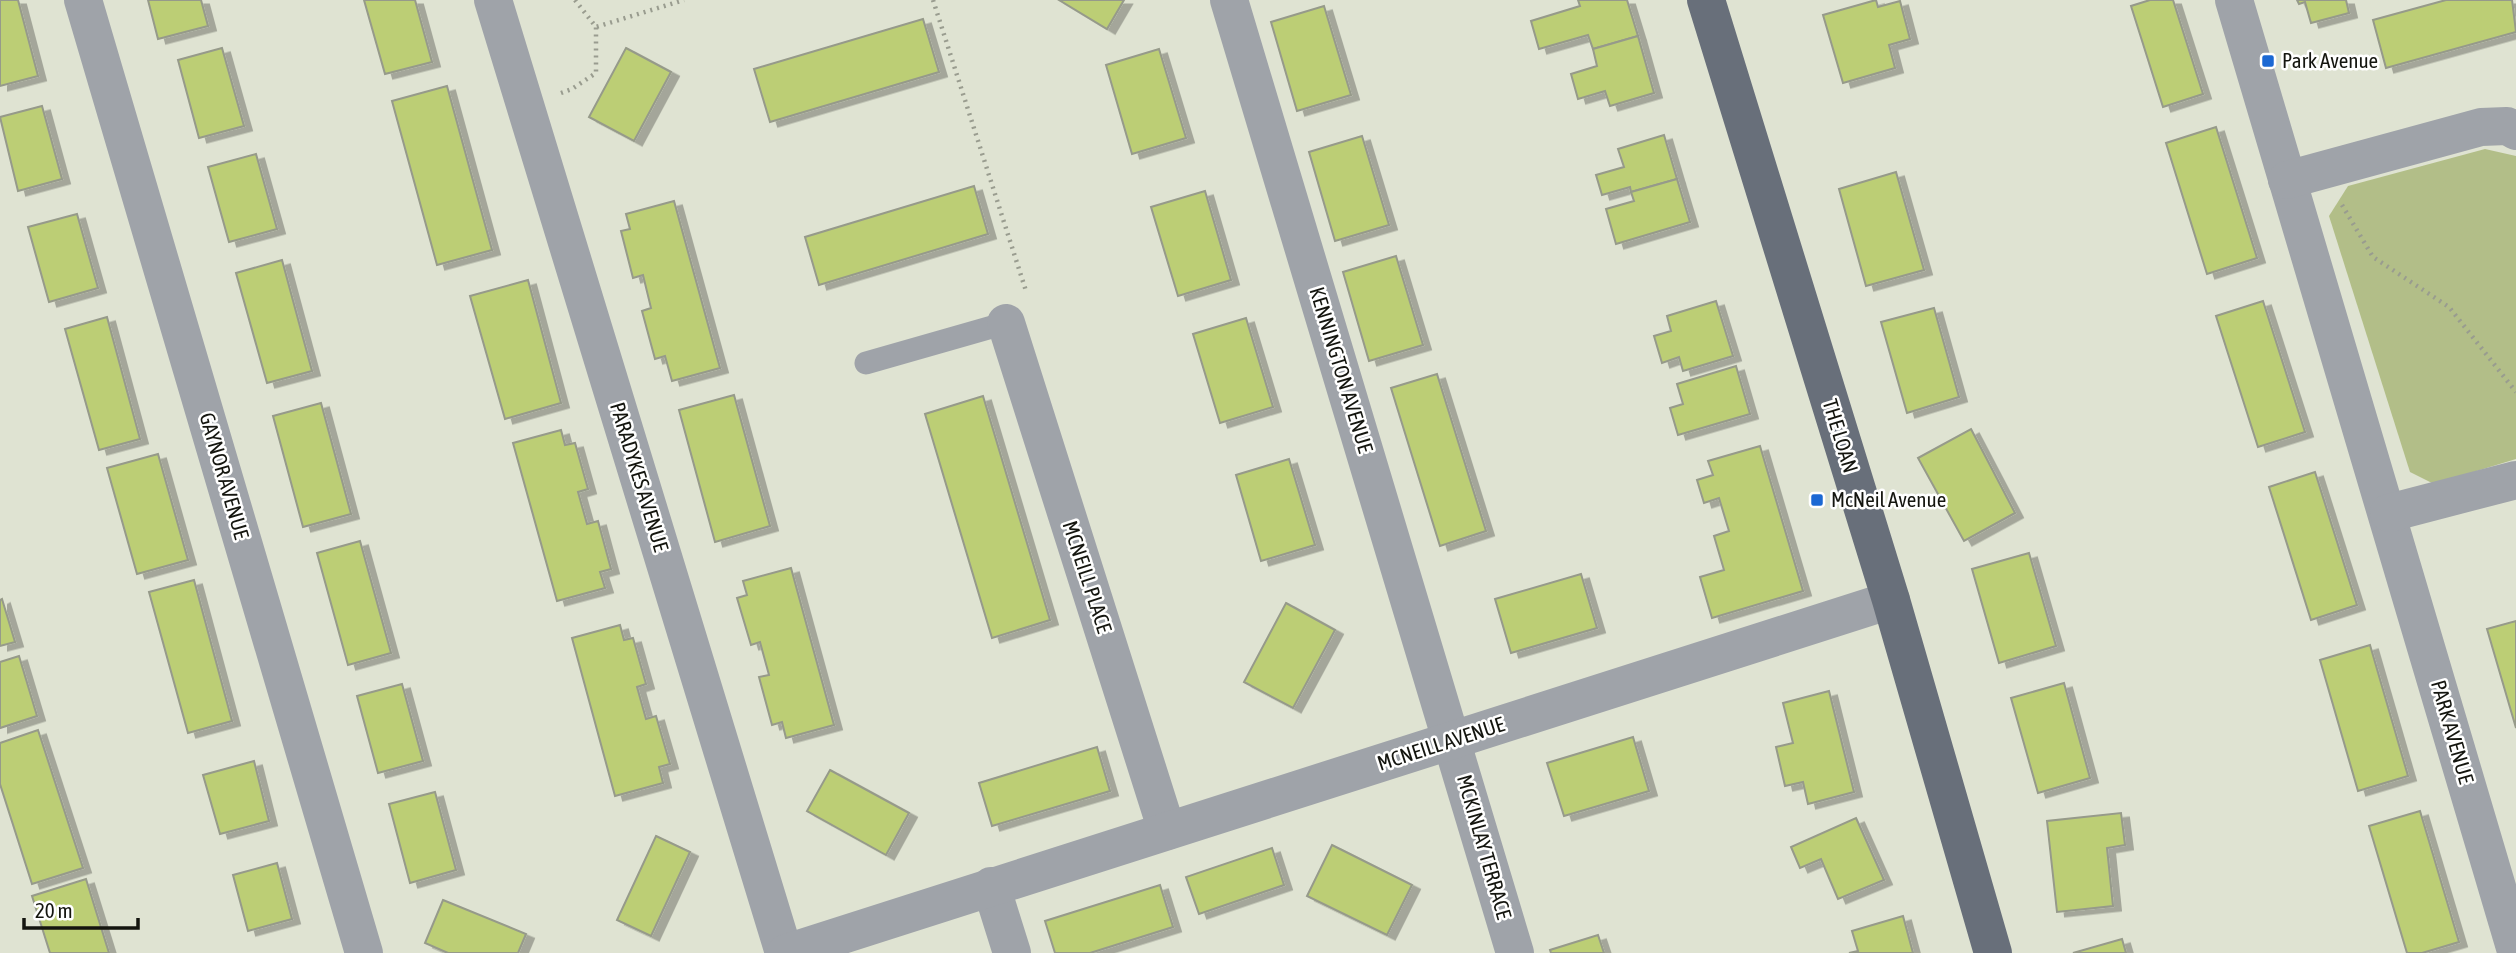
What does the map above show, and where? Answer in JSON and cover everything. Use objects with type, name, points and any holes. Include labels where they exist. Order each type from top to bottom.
[{"type":"main road","name":"THE LOAN","points":[[1706,0],[1891,600],[1993,953]]},
{"type":"street","name":"GAYNOR AVENUE","points":[[83,0],[365,953]]},
{"type":"street","name":"PARADYKES AVENUE","points":[[493,0],[785,953]]},
{"type":"street","name":"KENNINGTON AVENUE","points":[[1229,0],[1453,740]]},
{"type":"street","name":"PARK AVENUE","points":[[2234,0],[2304,176],[2389,513],[2516,951]]},
{"type":"street","points":[[2304,176],[2481,127],[2507,126],[2516,131]]},
{"type":"street","name":"MCNEILL PLACE","points":[[1006,323],[1167,831]]},
{"type":"street","points":[[2389,513],[2516,480]]},
{"type":"street","name":"MCNEILL AVENUE","points":[[991,886],[1891,600]]},
{"type":"street","name":"MCKINLAY TERRACE","points":[[1453,740],[1515,953]]},
{"type":"street","points":[[785,953],[991,886],[1012,953]]},
{"type":"lane","points":[[866,363],[1006,323]]},
{"type":"path","points":[[526,107],[572,89],[596,73],[596,27],[575,0]]},
{"type":"path","points":[[596,27],[684,0]]},
{"type":"path","points":[[933,0],[1028,295],[1006,323]]},
{"type":"path","points":[[2304,176],[2373,257],[2449,307],[2516,392]]},
{"type":"green space","points":[[2485,149],[2516,156],[2516,459],[2434,484],[2410,472],[2329,216],[2348,186]]},
{"type":"building","points":[[0,0],[18,0],[38,76],[0,86]]},
{"type":"building","points":[[148,0],[201,0],[208,26],[158,39]]},
{"type":"building","points":[[364,0],[415,0],[432,62],[385,74]]},
{"type":"building","points":[[1059,0],[1124,0],[1107,29]]},
{"type":"building","points":[[1578,0],[1627,0],[1638,36],[1593,49],[1588,35],[1539,49],[1531,21],[1580,6]]},
{"type":"building","points":[[1876,0],[1878,7],[1900,1],[1910,39],[1889,45],[1895,68],[1843,83],[1823,15]]},
{"type":"building","points":[[2150,0],[2173,0],[2203,94],[2163,107],[2131,6]]},
{"type":"building","points":[[2297,0],[2346,0],[2349,13],[2311,23],[2305,2],[2299,4]]},
{"type":"building","points":[[2446,0],[2512,0],[2516,32],[2386,68],[2373,20]]},
{"type":"building","points":[[1324,6],[1351,95],[1297,111],[1271,22]]},
{"type":"building","points":[[923,19],[939,72],[770,122],[754,69]]},
{"type":"building","points":[[1638,36],[1654,93],[1610,106],[1605,91],[1578,99],[1571,74],[1597,66],[1593,49]]},
{"type":"building","points":[[222,48],[244,126],[199,138],[178,60]]},
{"type":"building","points":[[626,48],[671,72],[634,141],[589,117]]},
{"type":"building","points":[[1159,49],[1186,138],[1132,154],[1106,65]]},
{"type":"building","points":[[447,86],[492,250],[437,265],[392,101]]},
{"type":"building","points":[[42,106],[62,179],[18,191],[0,117]]},
{"type":"building","points":[[2216,127],[2257,258],[2207,274],[2166,143]]},
{"type":"building","points":[[1664,135],[1677,179],[1631,192],[1630,187],[1602,195],[1596,175],[1624,167],[1618,149]]},
{"type":"building","points":[[1362,136],[1389,225],[1335,241],[1309,152]]},
{"type":"building","points":[[256,154],[277,229],[229,242],[208,167]]},
{"type":"building","points":[[1896,172],[1924,270],[1866,286],[1839,189]]},
{"type":"building","points":[[1677,179],[1690,222],[1616,244],[1606,209],[1634,201],[1631,192]]},
{"type":"building","points":[[974,186],[988,234],[819,285],[805,237]]},
{"type":"building","points":[[1205,191],[1231,280],[1178,296],[1151,207]]},
{"type":"building","points":[[674,201],[720,368],[672,381],[665,356],[655,359],[642,311],[651,308],[643,275],[633,278],[621,231],[630,229],[626,214]]},
{"type":"building","points":[[77,214],[98,288],[49,302],[28,227]]},
{"type":"building","points":[[1396,256],[1423,345],[1369,361],[1343,272]]},
{"type":"building","points":[[282,260],[312,371],[267,383],[236,273]]},
{"type":"building","points":[[528,280],[561,403],[505,419],[470,296]]},
{"type":"building","points":[[1716,301],[1733,356],[1683,371],[1679,357],[1662,363],[1654,336],[1671,331],[1667,316]]},
{"type":"building","points":[[2263,301],[2305,432],[2258,447],[2216,316]]},
{"type":"building","points":[[1934,308],[1959,397],[1907,413],[1881,322]]},
{"type":"building","points":[[107,317],[140,439],[99,450],[65,329]]},
{"type":"building","points":[[1246,318],[1273,407],[1220,423],[1193,334]]},
{"type":"building","points":[[1736,366],[1750,414],[1678,435],[1670,408],[1683,404],[1677,384]]},
{"type":"building","points":[[1437,374],[1486,531],[1440,546],[1391,388]]},
{"type":"building","points":[[734,395],[770,526],[715,542],[679,410]]},
{"type":"building","points":[[983,396],[1050,620],[992,638],[925,414]]},
{"type":"building","points":[[321,403],[351,514],[303,527],[273,416]]},
{"type":"building","points":[[1971,429],[2015,513],[1964,541],[1918,458]]},
{"type":"building","points":[[561,430],[565,445],[575,443],[588,489],[578,492],[587,524],[598,521],[611,569],[600,572],[605,588],[557,601],[513,443]]},
{"type":"building","points":[[1760,446],[1803,591],[1712,618],[1700,577],[1724,570],[1714,536],[1729,531],[1719,498],[1704,503],[1697,480],[1713,475],[1708,461]]},
{"type":"building","points":[[158,454],[188,560],[137,574],[107,468]]},
{"type":"building","points":[[1289,459],[1315,545],[1261,561],[1236,475]]},
{"type":"building","points":[[2315,472],[2357,605],[2311,620],[2269,487]]},
{"type":"building","points":[[360,541],[391,653],[348,665],[317,553]]},
{"type":"building","points":[[2029,553],[2056,646],[1999,663],[1972,569]]},
{"type":"building","points":[[791,568],[834,725],[786,738],[782,722],[772,725],[759,677],[769,675],[760,642],[751,645],[737,598],[747,595],[743,581]]},
{"type":"building","points":[[1581,574],[1597,628],[1511,653],[1495,599]]},
{"type":"building","points":[[194,580],[232,721],[188,733],[149,592]]},
{"type":"building","points":[[2,599],[15,642],[0,646],[0,600]]},
{"type":"building","points":[[1286,603],[1335,630],[1293,708],[1244,682]]},
{"type":"building","points":[[2516,621],[2516,728],[2487,629]]},
{"type":"building","points":[[620,625],[624,640],[633,638],[646,684],[637,687],[646,719],[656,716],[670,764],[659,767],[663,783],[615,796],[572,638]]},
{"type":"building","points":[[2370,645],[2408,776],[2358,791],[2320,660]]},
{"type":"building","points":[[19,656],[37,716],[0,728],[0,662]]},
{"type":"building","points":[[2064,683],[2090,778],[2038,793],[2011,698]]},
{"type":"building","points":[[402,684],[423,761],[378,773],[357,696]]},
{"type":"building","points":[[1829,691],[1854,792],[1808,804],[1803,782],[1785,786],[1776,747],[1793,743],[1783,703]]},
{"type":"building","points":[[38,730],[83,868],[32,884],[0,784],[0,743]]},
{"type":"building","points":[[1633,737],[1649,791],[1564,816],[1547,763]]},
{"type":"building","points":[[1097,747],[1110,791],[992,826],[979,783]]},
{"type":"building","points":[[254,761],[269,821],[220,834],[203,775]]},
{"type":"building","points":[[830,770],[909,813],[886,855],[807,811]]},
{"type":"building","points":[[435,792],[456,870],[410,883],[389,804]]},
{"type":"building","points":[[2420,811],[2459,942],[2422,953],[2407,953],[2369,826]]},
{"type":"building","points":[[2121,813],[2125,845],[2107,848],[2113,906],[2057,912],[2047,821]]},
{"type":"building","points":[[1856,818],[1884,880],[1838,899],[1821,859],[1800,868],[1791,847]]},
{"type":"building","points":[[656,836],[690,852],[651,936],[617,920]]},
{"type":"building","points":[[1332,845],[1412,885],[1387,935],[1307,896]]},
{"type":"building","points":[[1272,848],[1284,885],[1199,914],[1186,877]]},
{"type":"building","points":[[277,863],[292,919],[248,931],[233,875]]},
{"type":"building","points":[[86,879],[109,953],[50,953],[32,896]]},
{"type":"building","points":[[1160,885],[1173,927],[1090,953],[1055,953],[1045,921]]},
{"type":"building","points":[[443,900],[526,934],[518,953],[448,953],[425,943]]},
{"type":"building","points":[[1903,916],[1913,953],[1849,953],[1858,951],[1852,931]]},
{"type":"building","points":[[1598,935],[1604,953],[1551,953],[1550,950]]},
{"type":"building","points":[[2122,939],[2126,953],[2073,953]]},
{"type":"place","name":"Park Avenue","points":[[2268,61]]},
{"type":"place","name":"McNeil Avenue","points":[[1817,500]]}]
